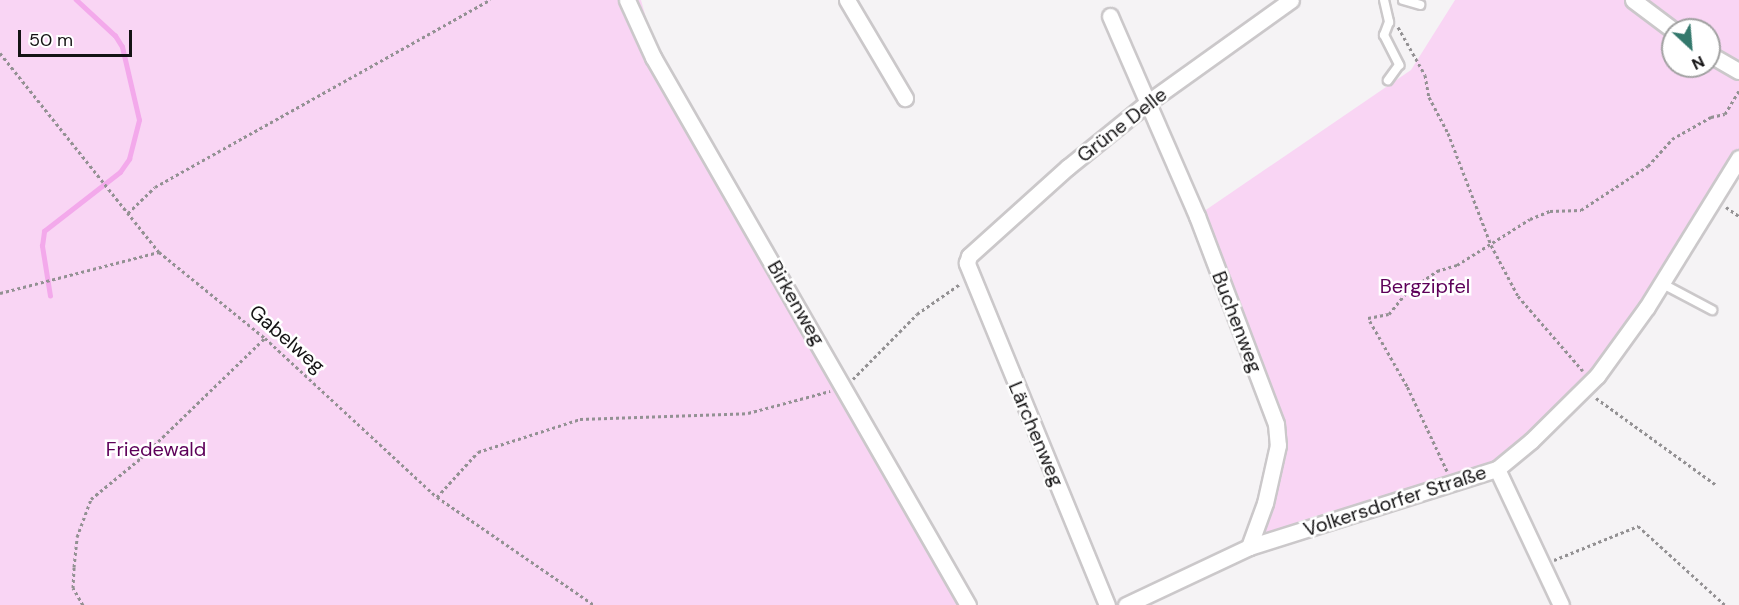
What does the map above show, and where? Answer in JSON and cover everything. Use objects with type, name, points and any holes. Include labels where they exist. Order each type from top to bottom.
[{"type":"street","name":"Birkenweg","points":[[627,0],[653,57],[968,605]]},
{"type":"street","points":[[847,0],[905,98]]},
{"type":"street","name":"Grüne Delle","points":[[969,270],[969,255],[1068,167],[1147,103],[1291,0]]},
{"type":"street","points":[[1633,0],[1661,21]]},
{"type":"street","name":"Buchenweg","points":[[1110,16],[1197,216],[1276,424],[1278,445],[1265,503],[1249,547]]},
{"type":"street","points":[[1721,61],[1739,71]]},
{"type":"street","name":"Volkersdorfer Straße","points":[[1126,605],[1249,547],[1497,469],[1589,384],[1661,283],[1739,158]]},
{"type":"street","name":"Lärchenweg","points":[[969,270],[1107,605]]},
{"type":"street","points":[[1497,469],[1561,605]]},
{"type":"lane","points":[[1384,0],[1389,17],[1384,35],[1400,65],[1388,80]]},
{"type":"lane","points":[[1403,0],[1420,5]]},
{"type":"lane","points":[[1661,283],[1712,310]]},
{"type":"path","points":[[128,213],[155,186],[490,0]]},
{"type":"path","points":[[1389,17],[1425,75],[1429,97],[1448,133],[1491,244],[1518,296],[1589,384],[1716,485]]},
{"type":"path","name":"Gabelweg","points":[[0,53],[159,252],[265,338],[437,497],[594,605]]},
{"type":"path","points":[[1454,483],[1407,386],[1368,318],[1389,314],[1407,292],[1550,211],[1581,210],[1648,166],[1672,139],[1711,117],[1725,114],[1739,91]]},
{"type":"path","points":[[0,293],[56,276],[159,252]]},
{"type":"path","points":[[437,497],[478,452],[580,419],[748,413],[844,387],[917,314],[969,270]]},
{"type":"path","points":[[83,605],[73,588],[74,567],[78,537],[91,499],[141,458],[265,338]]},
{"type":"path","points":[[1541,565],[1638,526],[1725,605]]},
{"type":"green space","name":"Friedewald","points":[[0,0],[641,0],[664,84],[965,605],[0,605]]},
{"type":"green space","name":"Bergzipfel","points":[[1455,0],[1739,0],[1739,156],[1597,376],[1497,469],[1249,547],[1278,445],[1197,216],[1411,70]]},
{"type":"waterway","points":[[50,296],[42,246],[44,231],[120,172],[129,159],[139,120],[122,47],[115,36],[76,0]]}]
